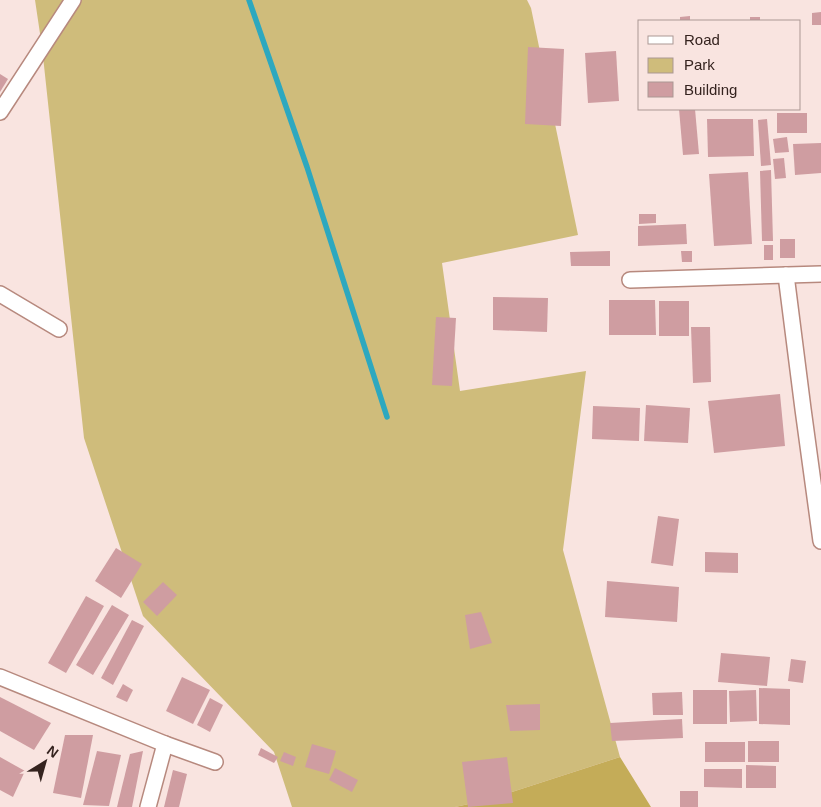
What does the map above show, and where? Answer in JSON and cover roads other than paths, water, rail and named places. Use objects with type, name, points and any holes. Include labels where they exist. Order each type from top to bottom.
[{"type":"street","points":[[0,112],[73,0]]},
{"type":"street","points":[[630,280],[821,274]]},
{"type":"street","points":[[786,275],[802,409],[821,541]]},
{"type":"street","points":[[0,294],[59,330]]},
{"type":"street","points":[[0,676],[165,744],[215,762]]},
{"type":"street","points":[[148,807],[165,744]]},
{"type":"waterway","points":[[249,0],[307,167],[387,417]]}]
